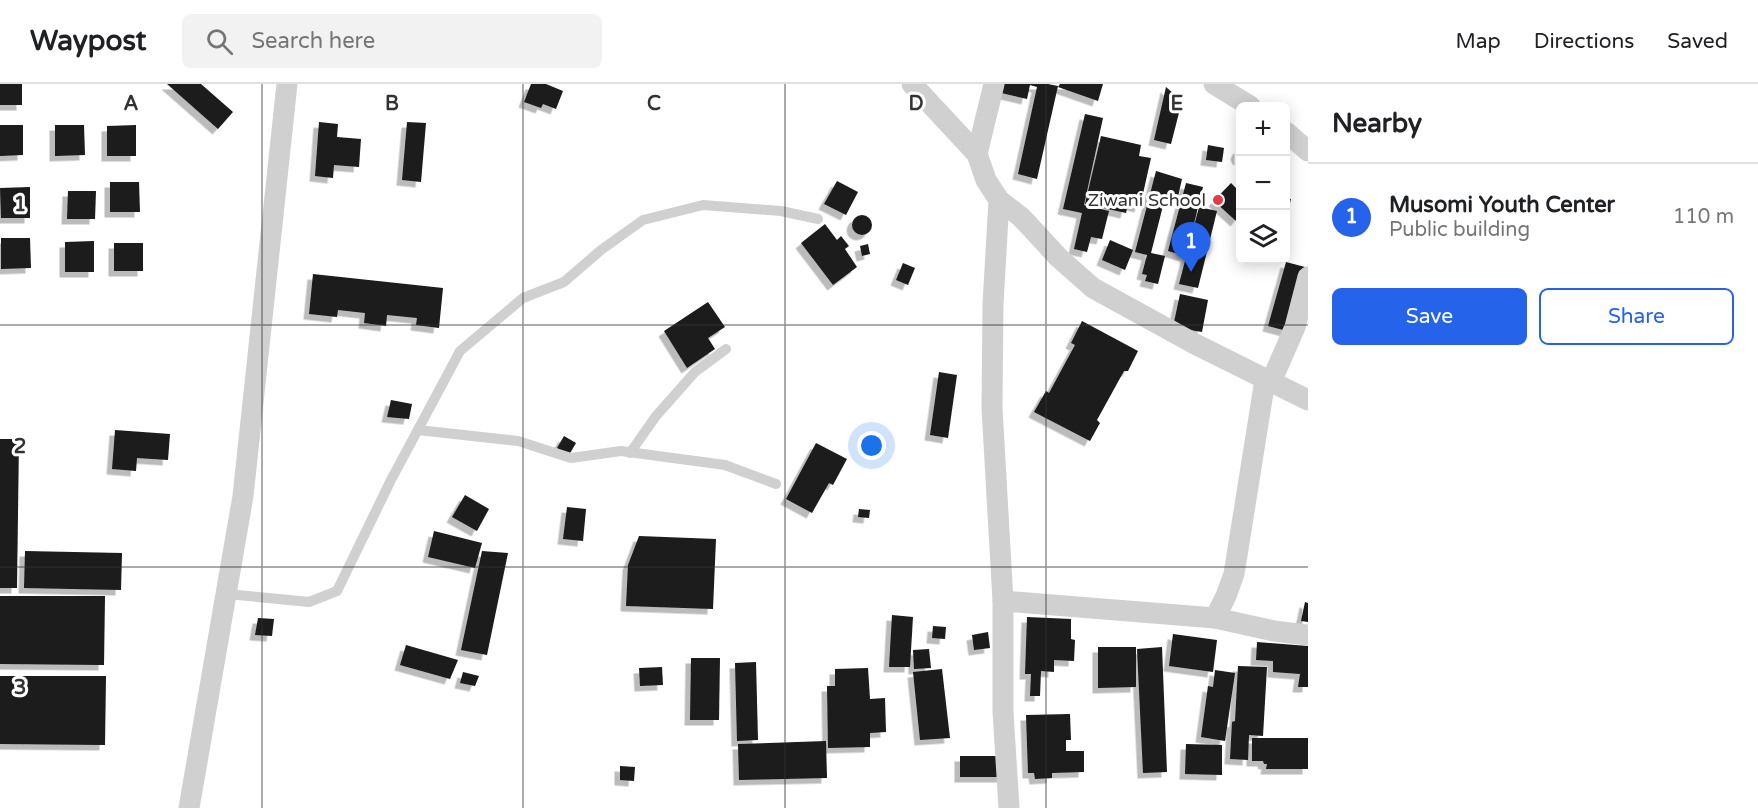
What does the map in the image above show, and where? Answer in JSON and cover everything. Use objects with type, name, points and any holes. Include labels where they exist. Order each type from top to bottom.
[{"type":"street","points":[[189,808],[243,496],[287,84]]},
{"type":"street","points":[[912,84],[977,154],[986,180],[999,200],[1022,217],[1059,258],[1093,288],[1308,400]]},
{"type":"street","points":[[977,154],[994,84]]},
{"type":"street","points":[[1214,84],[1243,102]]},
{"type":"street","points":[[1290,135],[1308,151]]},
{"type":"street","points":[[999,200],[993,304],[992,408],[1003,601],[1003,712],[1009,808]]},
{"type":"street","points":[[1215,618],[1234,574],[1268,381],[1295,327],[1308,277]]},
{"type":"street","points":[[1003,601],[1215,618],[1274,632],[1308,635]]},
{"type":"lane","points":[[227,594],[309,602],[337,591],[391,480],[460,351],[523,298],[564,282],[601,250],[643,220],[703,204],[781,211],[818,219]]},
{"type":"lane","points":[[630,453],[656,416],[695,372],[726,349]]},
{"type":"lane","points":[[418,430],[519,441],[571,458],[621,451],[725,465],[776,484]]},
{"type":"building","points":[[0,84],[22,84],[22,105],[0,105]]},
{"type":"building","points":[[167,84],[201,84],[233,112],[218,129]]},
{"type":"building","points":[[531,84],[546,84],[563,91],[556,109],[543,104],[541,108],[524,102]]},
{"type":"building","points":[[999,84],[1048,84],[1058,86],[1037,179],[1018,174],[1037,87],[1030,85],[1027,99],[997,92]]},
{"type":"building","points":[[1060,84],[1103,84],[1098,101],[1058,87]]},
{"type":"building","points":[[1166,87],[1182,101],[1171,144],[1154,140]]},
{"type":"building","points":[[1085,114],[1103,118],[1084,205],[1109,211],[1102,239],[1091,237],[1087,252],[1074,249],[1082,213],[1063,209]]},
{"type":"building","points":[[319,122],[338,124],[337,137],[361,139],[359,167],[334,165],[333,178],[315,176]]},
{"type":"building","points":[[407,122],[426,123],[421,182],[402,180]]},
{"type":"building","points":[[0,125],[23,125],[23,155],[0,156]]},
{"type":"building","points":[[55,125],[84,125],[85,155],[55,156]]},
{"type":"building","points":[[136,125],[136,156],[107,156],[107,126]]},
{"type":"building","points":[[1101,136],[1141,145],[1139,156],[1151,158],[1140,207],[1128,204],[1126,213],[1085,204]]},
{"type":"building","points":[[1208,145],[1224,148],[1222,162],[1206,160]]},
{"type":"building","points":[[1156,171],[1182,179],[1177,201],[1165,198],[1151,253],[1165,256],[1158,284],[1145,281],[1147,275],[1142,274],[1147,255],[1135,252]]},
{"type":"building","points":[[837,181],[858,192],[846,215],[824,204]]},
{"type":"building","points":[[110,182],[139,182],[140,212],[110,212]]},
{"type":"building","points":[[1186,183],[1203,187],[1186,256],[1168,251]]},
{"type":"building","points":[[1231,183],[1236,188],[1236,221],[1214,201]]},
{"type":"building","points":[[30,187],[30,218],[1,218],[0,188]]},
{"type":"building","points":[[68,191],[96,191],[95,219],[67,219]]},
{"type":"building","points":[[1199,207],[1217,211],[1198,288],[1179,284]]},
{"type":"building","points":[[862,215],[869,218],[872,225],[869,232],[862,235],[855,232],[852,225],[855,218]]},
{"type":"building","points":[[825,224],[837,240],[841,236],[849,246],[845,249],[857,267],[833,285],[801,243]]},
{"type":"building","points":[[1,238],[30,238],[31,268],[1,269]]},
{"type":"building","points":[[1110,240],[1133,250],[1125,270],[1102,260]]},
{"type":"building","points":[[94,241],[94,272],[65,272],[65,242]]},
{"type":"building","points":[[114,243],[143,243],[143,271],[114,271]]},
{"type":"building","points":[[868,244],[870,254],[862,256],[860,246]]},
{"type":"building","points":[[903,263],[915,268],[908,285],[896,280]]},
{"type":"building","points":[[1285,264],[1305,267],[1287,331],[1268,326]]},
{"type":"building","points":[[313,274],[443,288],[439,328],[416,325],[417,318],[387,315],[386,326],[364,323],[365,313],[338,310],[337,317],[309,314]]},
{"type":"building","points":[[1180,294],[1208,300],[1202,332],[1173,327]]},
{"type":"building","points":[[708,302],[725,327],[708,338],[715,349],[687,368],[664,331]]},
{"type":"building","points":[[1082,321],[1138,351],[1128,371],[1124,371],[1097,420],[1100,423],[1090,441],[1034,412],[1046,391],[1049,393],[1075,345],[1071,343]]},
{"type":"building","points":[[939,372],[957,375],[948,438],[930,435]]},
{"type":"building","points":[[391,400],[412,404],[409,419],[387,417]]},
{"type":"building","points":[[115,430],[170,434],[168,460],[137,458],[136,471],[112,469]]},
{"type":"building","points":[[564,436],[576,443],[569,455],[557,448]]},
{"type":"building","points":[[0,439],[19,439],[17,588],[0,588]]},
{"type":"building","points":[[816,443],[847,459],[833,485],[829,483],[812,513],[786,499]]},
{"type":"building","points":[[465,495],[489,509],[477,531],[452,517]]},
{"type":"building","points":[[567,507],[586,509],[583,541],[563,539]]},
{"type":"building","points":[[859,509],[870,510],[869,518],[858,517]]},
{"type":"building","points":[[434,531],[482,543],[475,568],[428,557]]},
{"type":"building","points":[[639,536],[716,539],[713,609],[626,606],[628,565]]},
{"type":"building","points":[[25,551],[122,553],[121,590],[24,588]]},
{"type":"building","points":[[482,551],[508,553],[487,655],[461,650]]},
{"type":"building","points":[[0,596],[105,596],[104,665],[0,664]]},
{"type":"building","points":[[1305,602],[1308,603],[1308,622],[1301,621]]},
{"type":"building","points":[[892,615],[913,617],[910,667],[889,667]]},
{"type":"building","points":[[1027,617],[1071,619],[1071,639],[1075,640],[1074,661],[1054,660],[1054,672],[1041,671],[1040,696],[1030,696],[1031,674],[1025,674]]},
{"type":"building","points":[[258,618],[274,619],[272,636],[255,635]]},
{"type":"building","points":[[933,626],[946,627],[945,639],[932,638]]},
{"type":"building","points":[[988,632],[990,648],[974,650],[972,635]]},
{"type":"building","points":[[1173,634],[1217,640],[1213,672],[1169,666]]},
{"type":"building","points":[[1257,642],[1308,646],[1308,687],[1298,687],[1300,674],[1273,672],[1273,661],[1256,660]]},
{"type":"building","points":[[406,645],[458,660],[450,679],[400,665]]},
{"type":"building","points":[[1098,647],[1136,647],[1136,687],[1098,688]]},
{"type":"building","points":[[1162,647],[1167,772],[1143,773],[1137,649]]},
{"type":"building","points":[[929,649],[931,668],[914,669],[913,650]]},
{"type":"building","points":[[691,658],[720,658],[719,720],[690,720]]},
{"type":"building","points":[[756,662],[758,740],[737,741],[735,663]]},
{"type":"building","points":[[1238,666],[1267,667],[1263,736],[1249,735],[1248,760],[1230,759]]},
{"type":"building","points":[[662,667],[663,685],[640,686],[639,668]]},
{"type":"building","points":[[868,668],[870,699],[885,698],[886,732],[870,733],[870,747],[828,748],[827,686],[835,686],[835,669]]},
{"type":"building","points":[[942,669],[950,738],[920,740],[913,672]]},
{"type":"building","points":[[1215,670],[1235,673],[1225,741],[1201,737],[1208,686],[1213,687]]},
{"type":"building","points":[[463,672],[479,676],[475,686],[460,683]]},
{"type":"building","points":[[0,676],[106,676],[105,745],[0,744]]},
{"type":"building","points":[[1070,714],[1071,740],[1066,740],[1066,751],[1084,751],[1084,772],[1052,773],[1052,778],[1035,779],[1034,773],[1028,773],[1026,715]]},
{"type":"building","points":[[1252,738],[1308,738],[1308,769],[1266,769],[1267,764],[1263,761],[1252,761]]},
{"type":"building","points":[[826,741],[827,778],[739,780],[738,744]]},
{"type":"building","points":[[1186,744],[1222,745],[1222,775],[1185,774]]},
{"type":"building","points":[[960,756],[1003,756],[1003,777],[960,777]]},
{"type":"building","points":[[620,766],[635,767],[634,781],[620,780]]},
{"type":"place","name":"Ziwani School","points":[[1218,200]]},
{"type":"place","name":"Musomi Youth Center","points":[[1191,272]]}]
